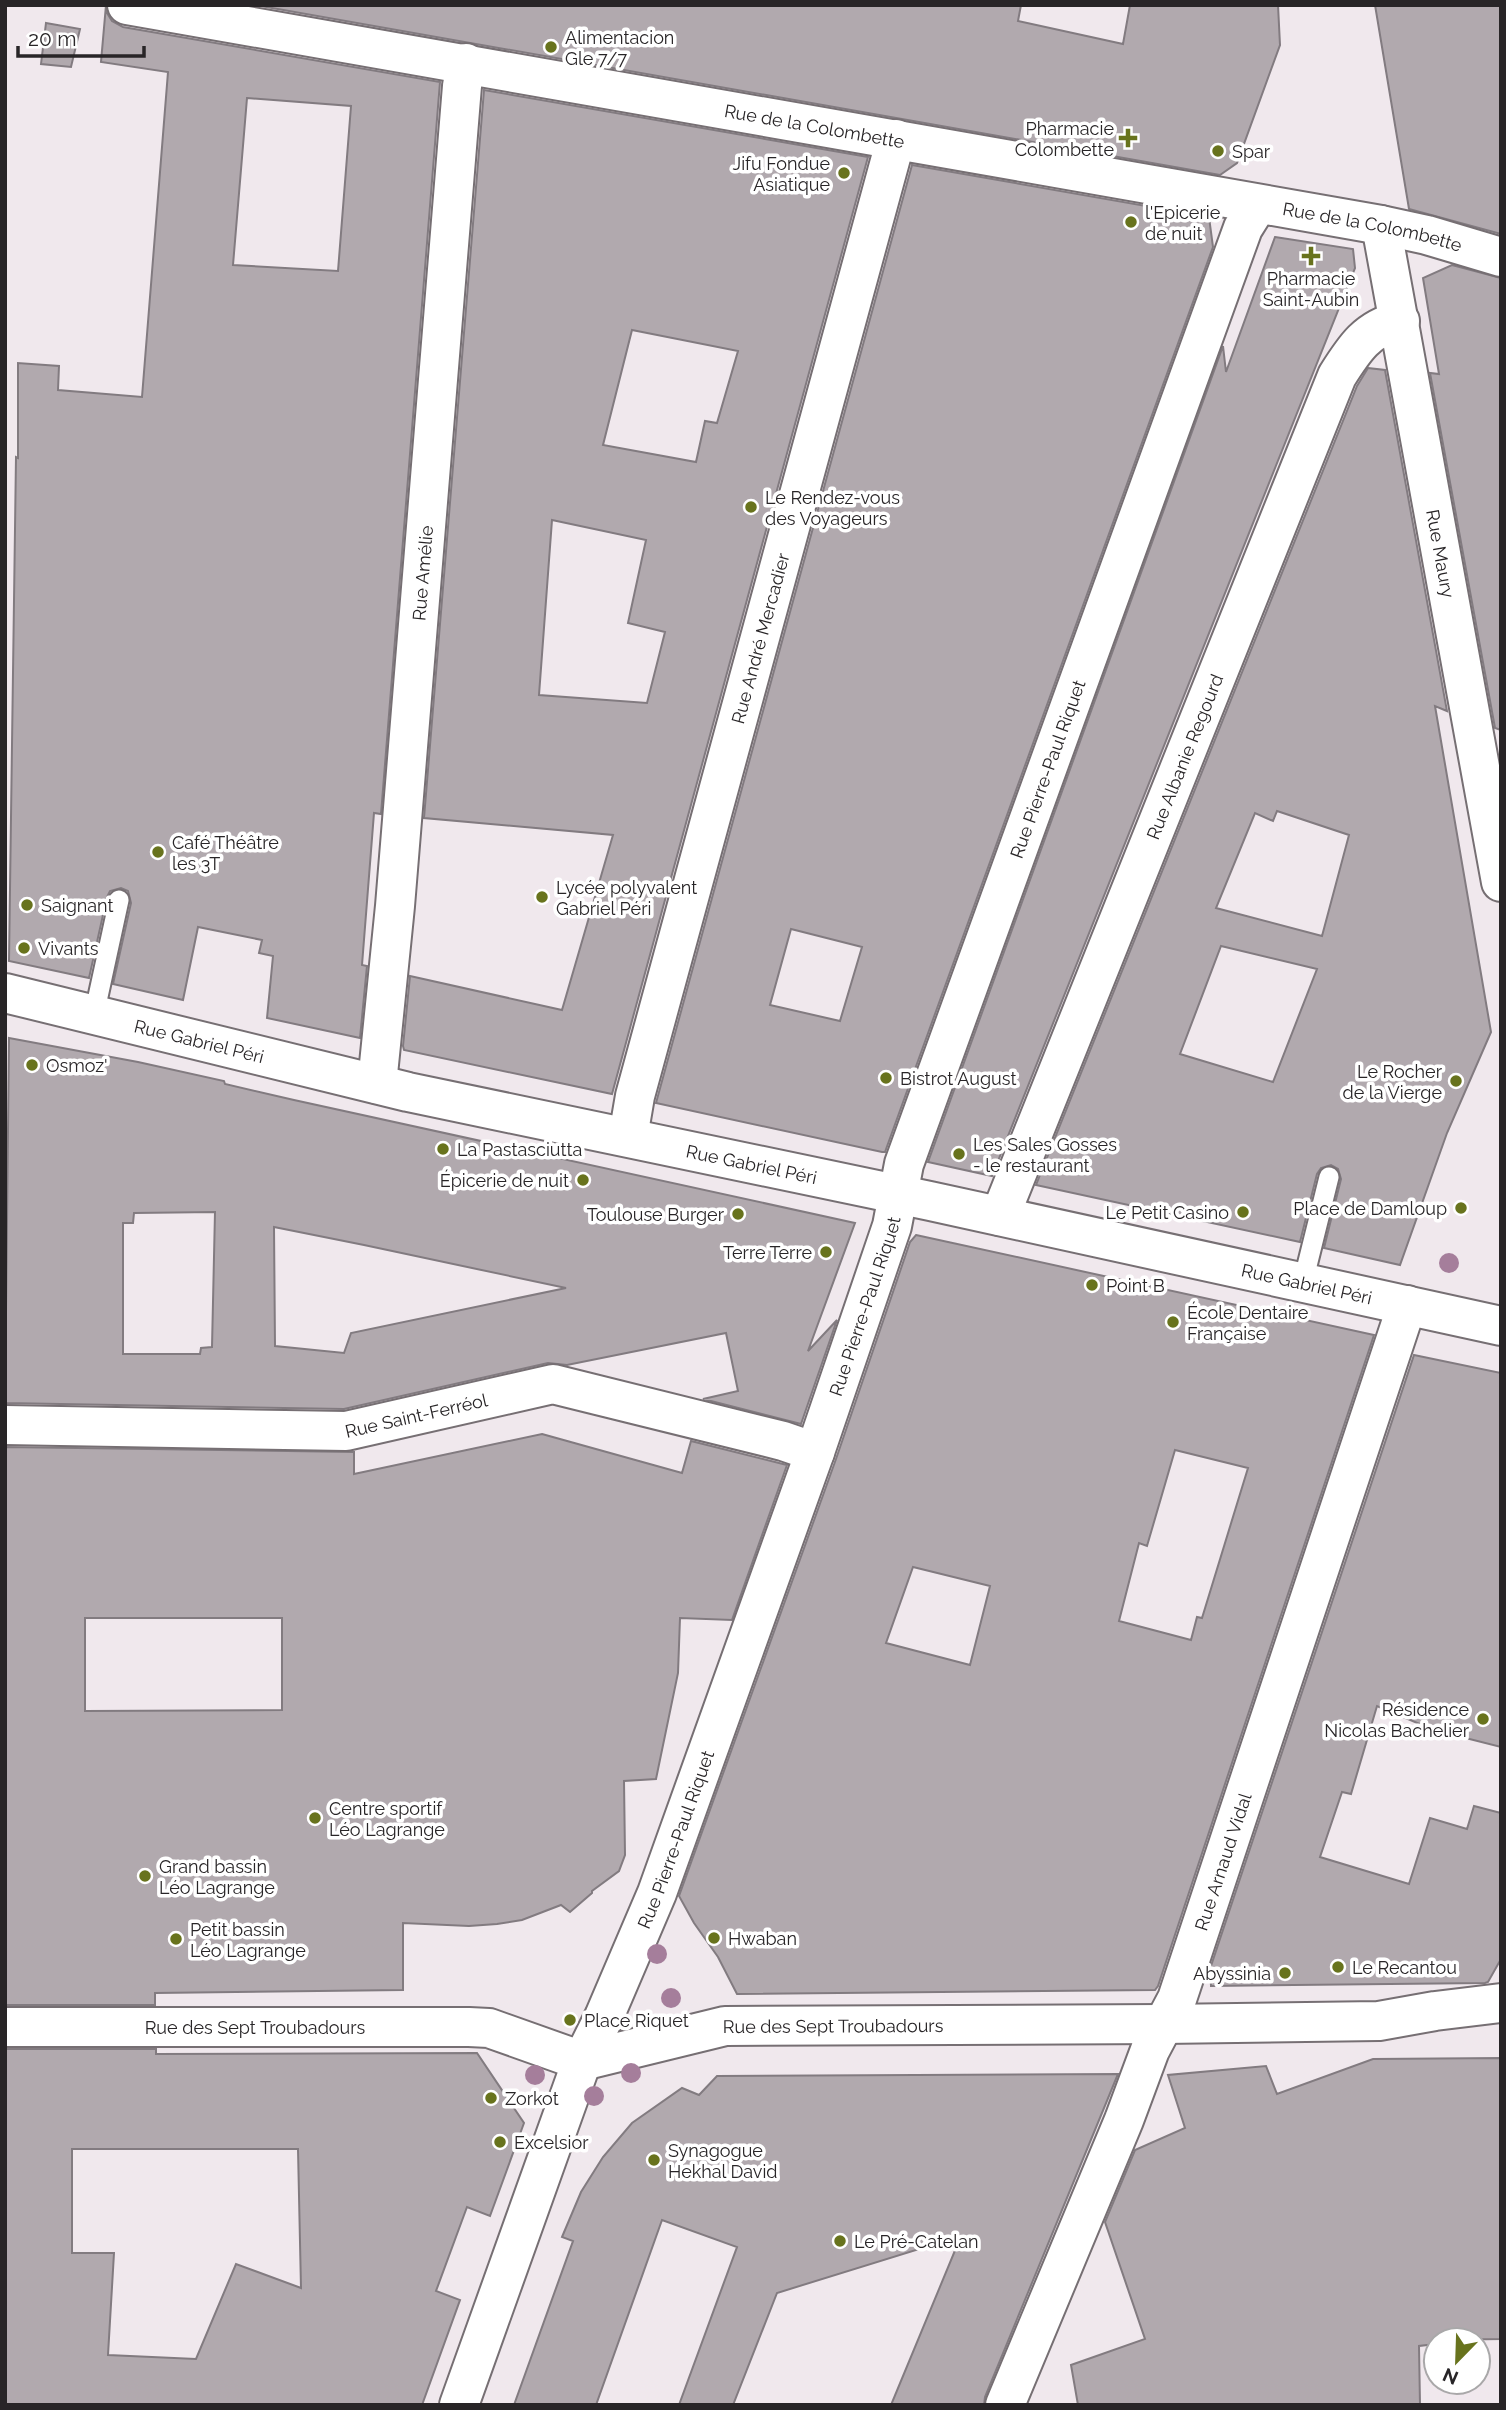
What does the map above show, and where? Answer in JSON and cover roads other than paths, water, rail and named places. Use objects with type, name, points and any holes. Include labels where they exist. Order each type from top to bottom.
[{"type":"street","name":"Rue de la Colombette","points":[[127,5],[1381,225],[1427,235],[1501,257]]},
{"type":"street","name":"Rue Amélie","points":[[377,1084],[396,892],[466,63]]},
{"type":"street","name":"Rue André Mercadier","points":[[628,1137],[635,1096],[896,139]]},
{"type":"street","name":"Rue Pierre-Paul Riquet","points":[[459,2405],[582,2061],[604,2017],[657,1893],[815,1452],[892,1226],[904,1164],[1238,241],[1258,204]]},
{"type":"street","name":"Rue Maury","points":[[1381,225],[1501,882]]},
{"type":"street","name":"Rue Albanie Regourd","points":[[1000,1216],[1336,376],[1366,337],[1383,325],[1400,321]]},
{"type":"street","name":"Rue Gabriel Péri","points":[[5,993],[377,1084],[898,1194],[1501,1326]]},
{"type":"street","name":"Rue Arnaud Vidal","points":[[1005,2405],[1124,2120],[1150,2050],[1177,1999],[1407,1305]]},
{"type":"street","name":"Rue Saint-Ferréol","points":[[5,1425],[346,1431],[553,1384],[783,1441],[815,1452]]},
{"type":"street","name":"Rue des Sept Troubadours","points":[[5,2028],[489,2028],[582,2061],[725,2026],[1379,2021],[1501,2003]]},
{"type":"lane","points":[[94,1015],[119,900]]},
{"type":"lane","points":[[1303,1282],[1329,1177]]},
{"type":"place","name":"Alimentacion Gle 7/7","points":[[551,47]]},
{"type":"place","name":"Pharmacie Colombette","points":[[1128,138]]},
{"type":"place","name":"Spar","points":[[1218,151]]},
{"type":"place","name":"Jifu Fondue Asiatique","points":[[844,173]]},
{"type":"place","name":"l'Epicerie de nuit","points":[[1131,222]]},
{"type":"place","name":"Pharmacie Saint-Aubin","points":[[1311,256]]},
{"type":"place","name":"Le Rendez-vous des Voyageurs","points":[[751,507]]},
{"type":"place","name":"Café Théâtre les 3T","points":[[158,852]]},
{"type":"place","name":"Lycée polyvalent Gabriel Péri","points":[[542,897]]},
{"type":"place","name":"Saignant","points":[[27,905]]},
{"type":"place","name":"Vivants","points":[[24,948]]},
{"type":"place","name":"Osmoz'","points":[[32,1065]]},
{"type":"place","name":"Bistrot August","points":[[886,1078]]},
{"type":"place","name":"Le Rocher de la Vierge","points":[[1456,1081]]},
{"type":"place","name":"La Pastasciutta","points":[[443,1149]]},
{"type":"place","name":"Les Sales Gosses - le restaurant","points":[[959,1154]]},
{"type":"place","name":"Épicerie de nuit","points":[[583,1180]]},
{"type":"place","name":"Place de Damloup","points":[[1461,1208]]},
{"type":"place","name":"Le Petit Casino","points":[[1243,1212]]},
{"type":"place","name":"Toulouse Burger","points":[[738,1214]]},
{"type":"place","name":"Terre Terre","points":[[826,1252]]},
{"type":"place","name":"Point B","points":[[1092,1285]]},
{"type":"place","name":"École Dentaire Française","points":[[1173,1322]]},
{"type":"place","name":"Résidence Nicolas Bachelier","points":[[1483,1719]]},
{"type":"place","name":"Centre sportif Léo Lagrange","points":[[315,1818]]},
{"type":"place","name":"Grand bassin Léo Lagrange","points":[[145,1876]]},
{"type":"place","name":"Hwaban","points":[[714,1938]]},
{"type":"place","name":"Petit bassin Léo Lagrange","points":[[176,1939]]},
{"type":"place","name":"Le Recantou","points":[[1338,1967]]},
{"type":"place","name":"Abyssinia","points":[[1285,1973]]},
{"type":"place","name":"Place Riquet","points":[[570,2020]]},
{"type":"place","name":"Zorkot","points":[[491,2098]]},
{"type":"place","name":"Excelsior","points":[[500,2142]]},
{"type":"place","name":"Synagogue Hekhal David","points":[[654,2160]]},
{"type":"place","name":"Le Pré-Catelan","points":[[840,2241]]}]
